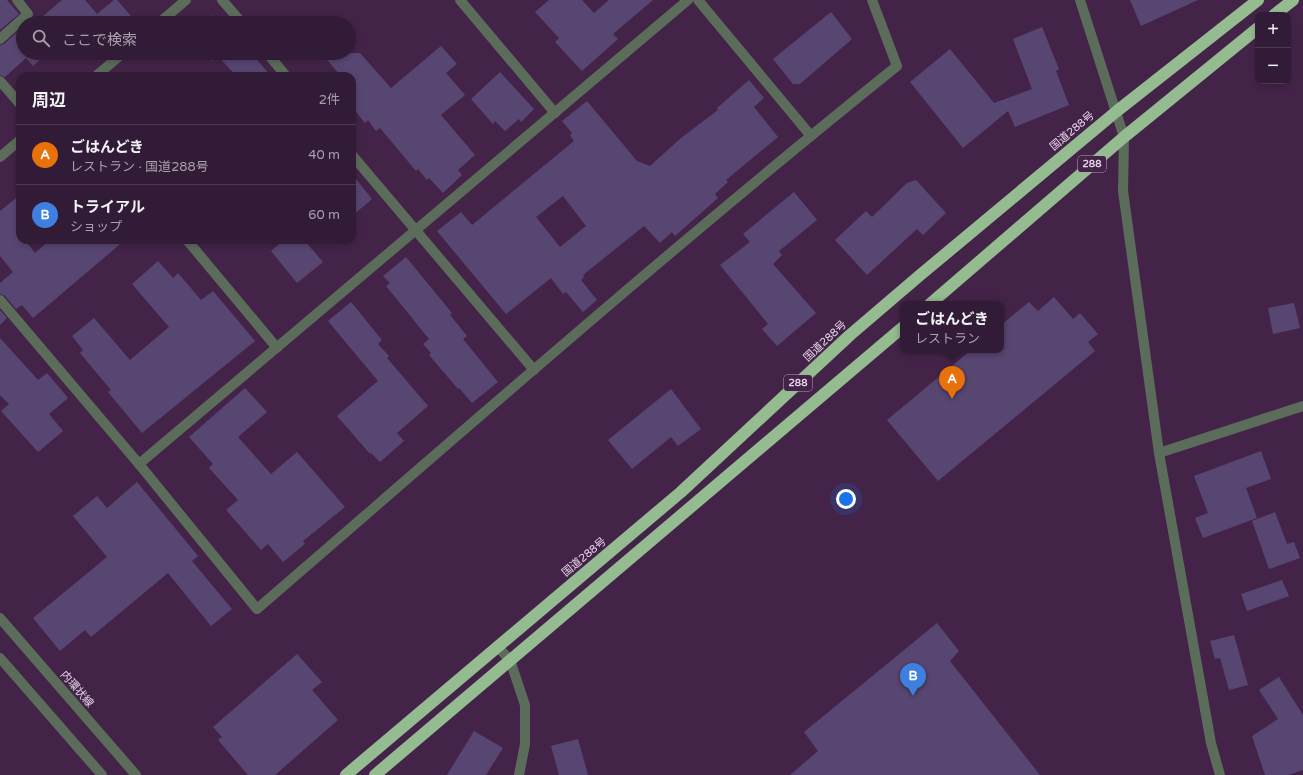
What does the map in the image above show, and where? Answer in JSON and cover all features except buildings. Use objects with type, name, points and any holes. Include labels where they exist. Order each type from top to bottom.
[{"type":"highway","name":"国道288号","points":[[346,775],[681,492],[878,311],[1117,111],[1258,0]]},
{"type":"highway","points":[[1278,12],[1293,0]]},
{"type":"highway","name":"288","points":[[933,301],[1124,137],[1255,30]]},
{"type":"highway","name":"288","points":[[375,775],[900,330]]},
{"type":"street","points":[[17,0],[28,14],[26,16]]},
{"type":"street","points":[[167,16],[186,0]]},
{"type":"street","points":[[222,0],[236,16]]},
{"type":"street","points":[[460,0],[556,113]]},
{"type":"street","points":[[139,464],[688,0]]},
{"type":"street","points":[[698,0],[811,136]]},
{"type":"street","points":[[0,300],[139,464],[257,609],[534,370],[811,136],[897,66],[872,0]]},
{"type":"street","points":[[1080,0],[1117,111],[1124,137],[1123,191],[1159,453],[1211,743],[1220,775]]},
{"type":"street","points":[[0,39],[16,25]]},
{"type":"street","points":[[101,72],[115,60]]},
{"type":"street","points":[[273,60],[283,72]]},
{"type":"street","points":[[0,81],[16,99]]},
{"type":"street","points":[[0,157],[16,143]]},
{"type":"street","points":[[356,160],[534,370]]},
{"type":"street","points":[[190,244],[277,348]]},
{"type":"street","points":[[1159,453],[1303,406]]},
{"type":"street","name":"内環状線","points":[[0,618],[136,775]]},
{"type":"street","points":[[497,646],[510,660],[525,705],[525,744],[519,775]]},
{"type":"street","points":[[0,658],[102,775]]},
{"type":"place","name":"ごはんどき","points":[[952,399]]},
{"type":"place","name":"トライアル","points":[[913,696]]}]
